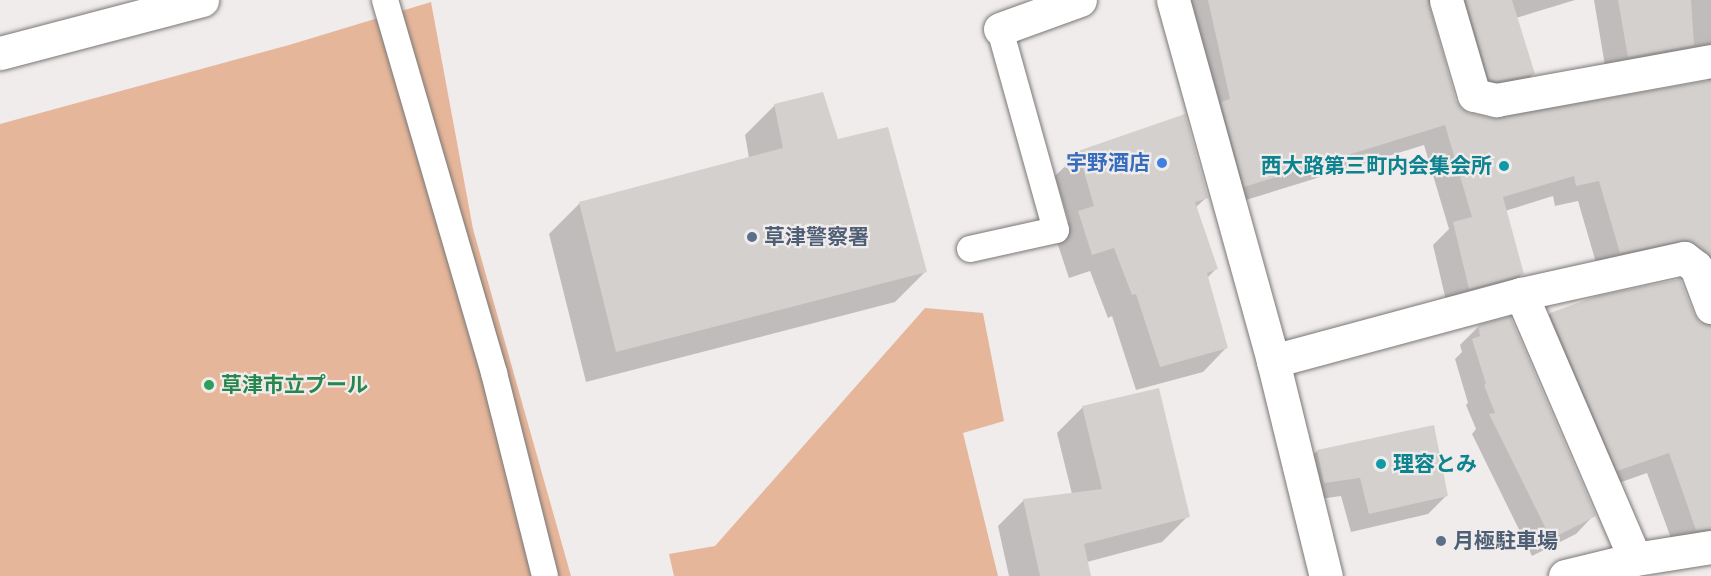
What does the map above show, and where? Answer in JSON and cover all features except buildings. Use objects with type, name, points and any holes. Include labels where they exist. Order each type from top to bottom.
[{"type":"street","points":[[0,53],[202,0]]},
{"type":"street","points":[[1000,29],[1080,0]]},
{"type":"street","points":[[1173,0],[1273,361],[1326,576]]},
{"type":"street","points":[[1446,0],[1474,95],[1496,100],[1711,61]]},
{"type":"street","points":[[1273,361],[1521,294],[1684,258],[1696,267],[1711,307]]},
{"type":"street","points":[[1521,294],[1635,559]]},
{"type":"street","points":[[1565,576],[1635,559],[1711,547]]},
{"type":"lane","points":[[385,0],[494,373],[545,576]]},
{"type":"lane","points":[[970,249],[1056,230],[1000,29]]},
{"type":"shaded area","name":"草津市立プール","points":[[431,2],[473,229],[571,576],[0,576],[0,124],[289,45]]},
{"type":"shaded area","points":[[925,308],[983,313],[1004,421],[963,433],[998,576],[674,576],[669,554],[715,546]]},
{"type":"place","name":"宇野酒店","points":[[1162,163]]},
{"type":"place","name":"西大路第三町内会集会所","points":[[1504,166]]},
{"type":"place","name":"草津警察署","points":[[752,237]]},
{"type":"place","name":"草津市立プール","points":[[209,385]]},
{"type":"place","name":"理容とみ","points":[[1381,464]]},
{"type":"place","name":"月極駐車場","points":[[1441,541]]}]
